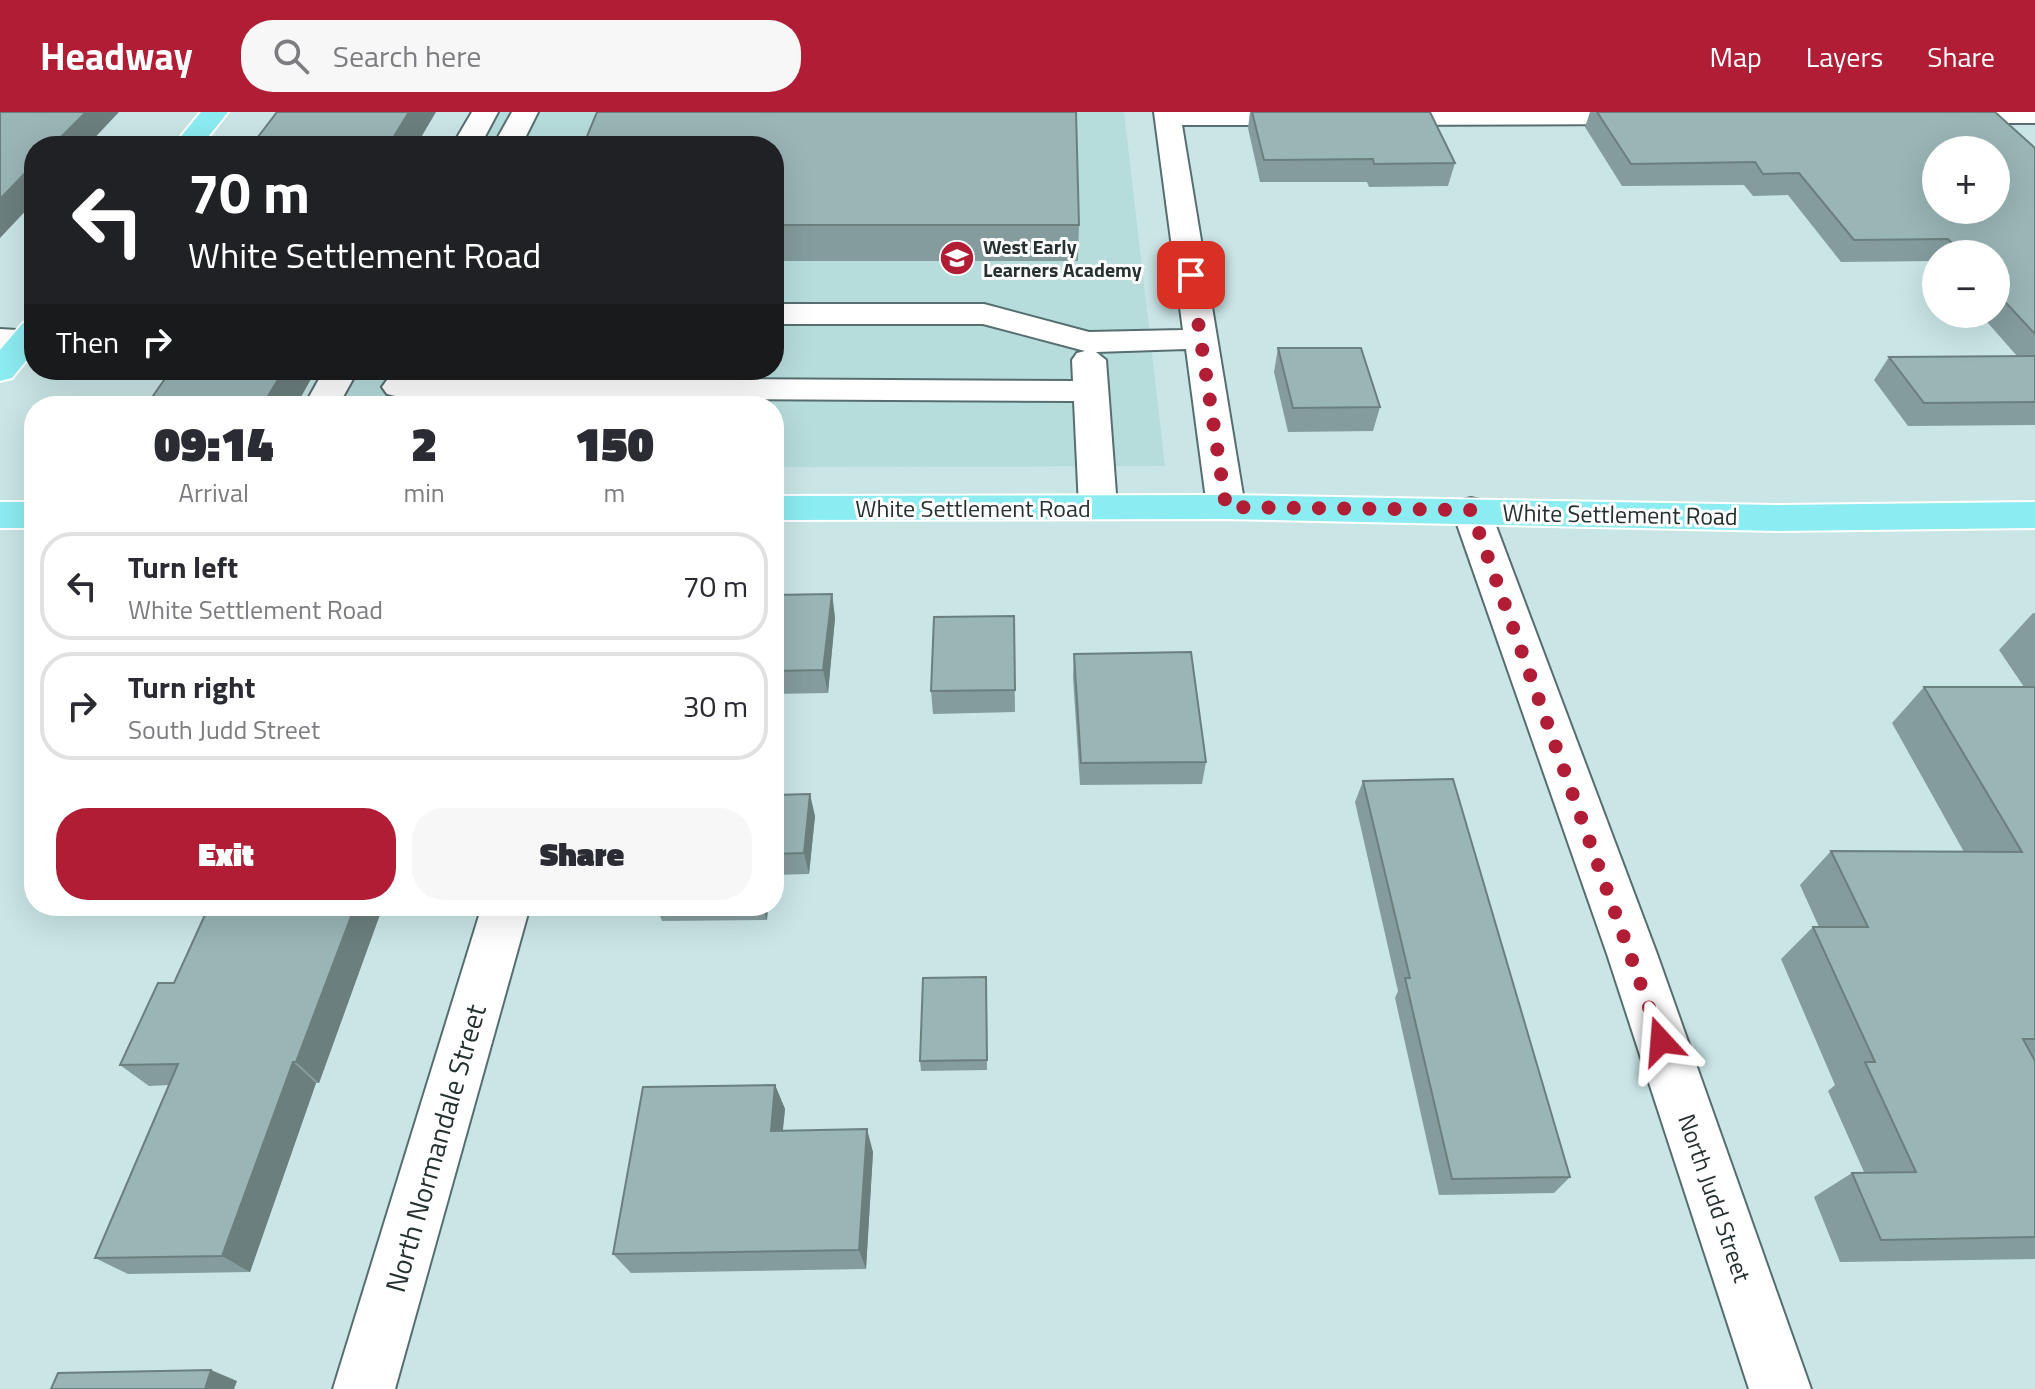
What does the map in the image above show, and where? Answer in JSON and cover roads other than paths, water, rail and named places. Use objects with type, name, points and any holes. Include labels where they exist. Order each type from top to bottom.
[{"type":"main road","points":[[195,136],[215,112]]},
{"type":"main road","points":[[0,371],[20,336]]},
{"type":"main road","name":"White Settlement Road","points":[[784,508],[1226,507],[1778,518],[2035,515]]},
{"type":"main road","points":[[0,515],[24,515]]},
{"type":"street","points":[[472,136],[485,112]]},
{"type":"street","points":[[512,136],[525,112]]},
{"type":"street","points":[[1226,507],[1167,115],[1669,116]]},
{"type":"street","points":[[1908,115],[2035,115]]},
{"type":"street","points":[[784,314],[984,314],[1088,342],[1163,342],[1200,338]]},
{"type":"street","points":[[1088,342],[1098,507]]},
{"type":"street","points":[[397,388],[1091,391]]},
{"type":"street","name":"North Judd Street","points":[[1471,510],[1632,954],[1780,1389]]},
{"type":"street","name":"North Normandale Street","points":[[364,1389],[503,916]]},
{"type":"place","name":"West Early Learners Academy","points":[[957,258]]}]
